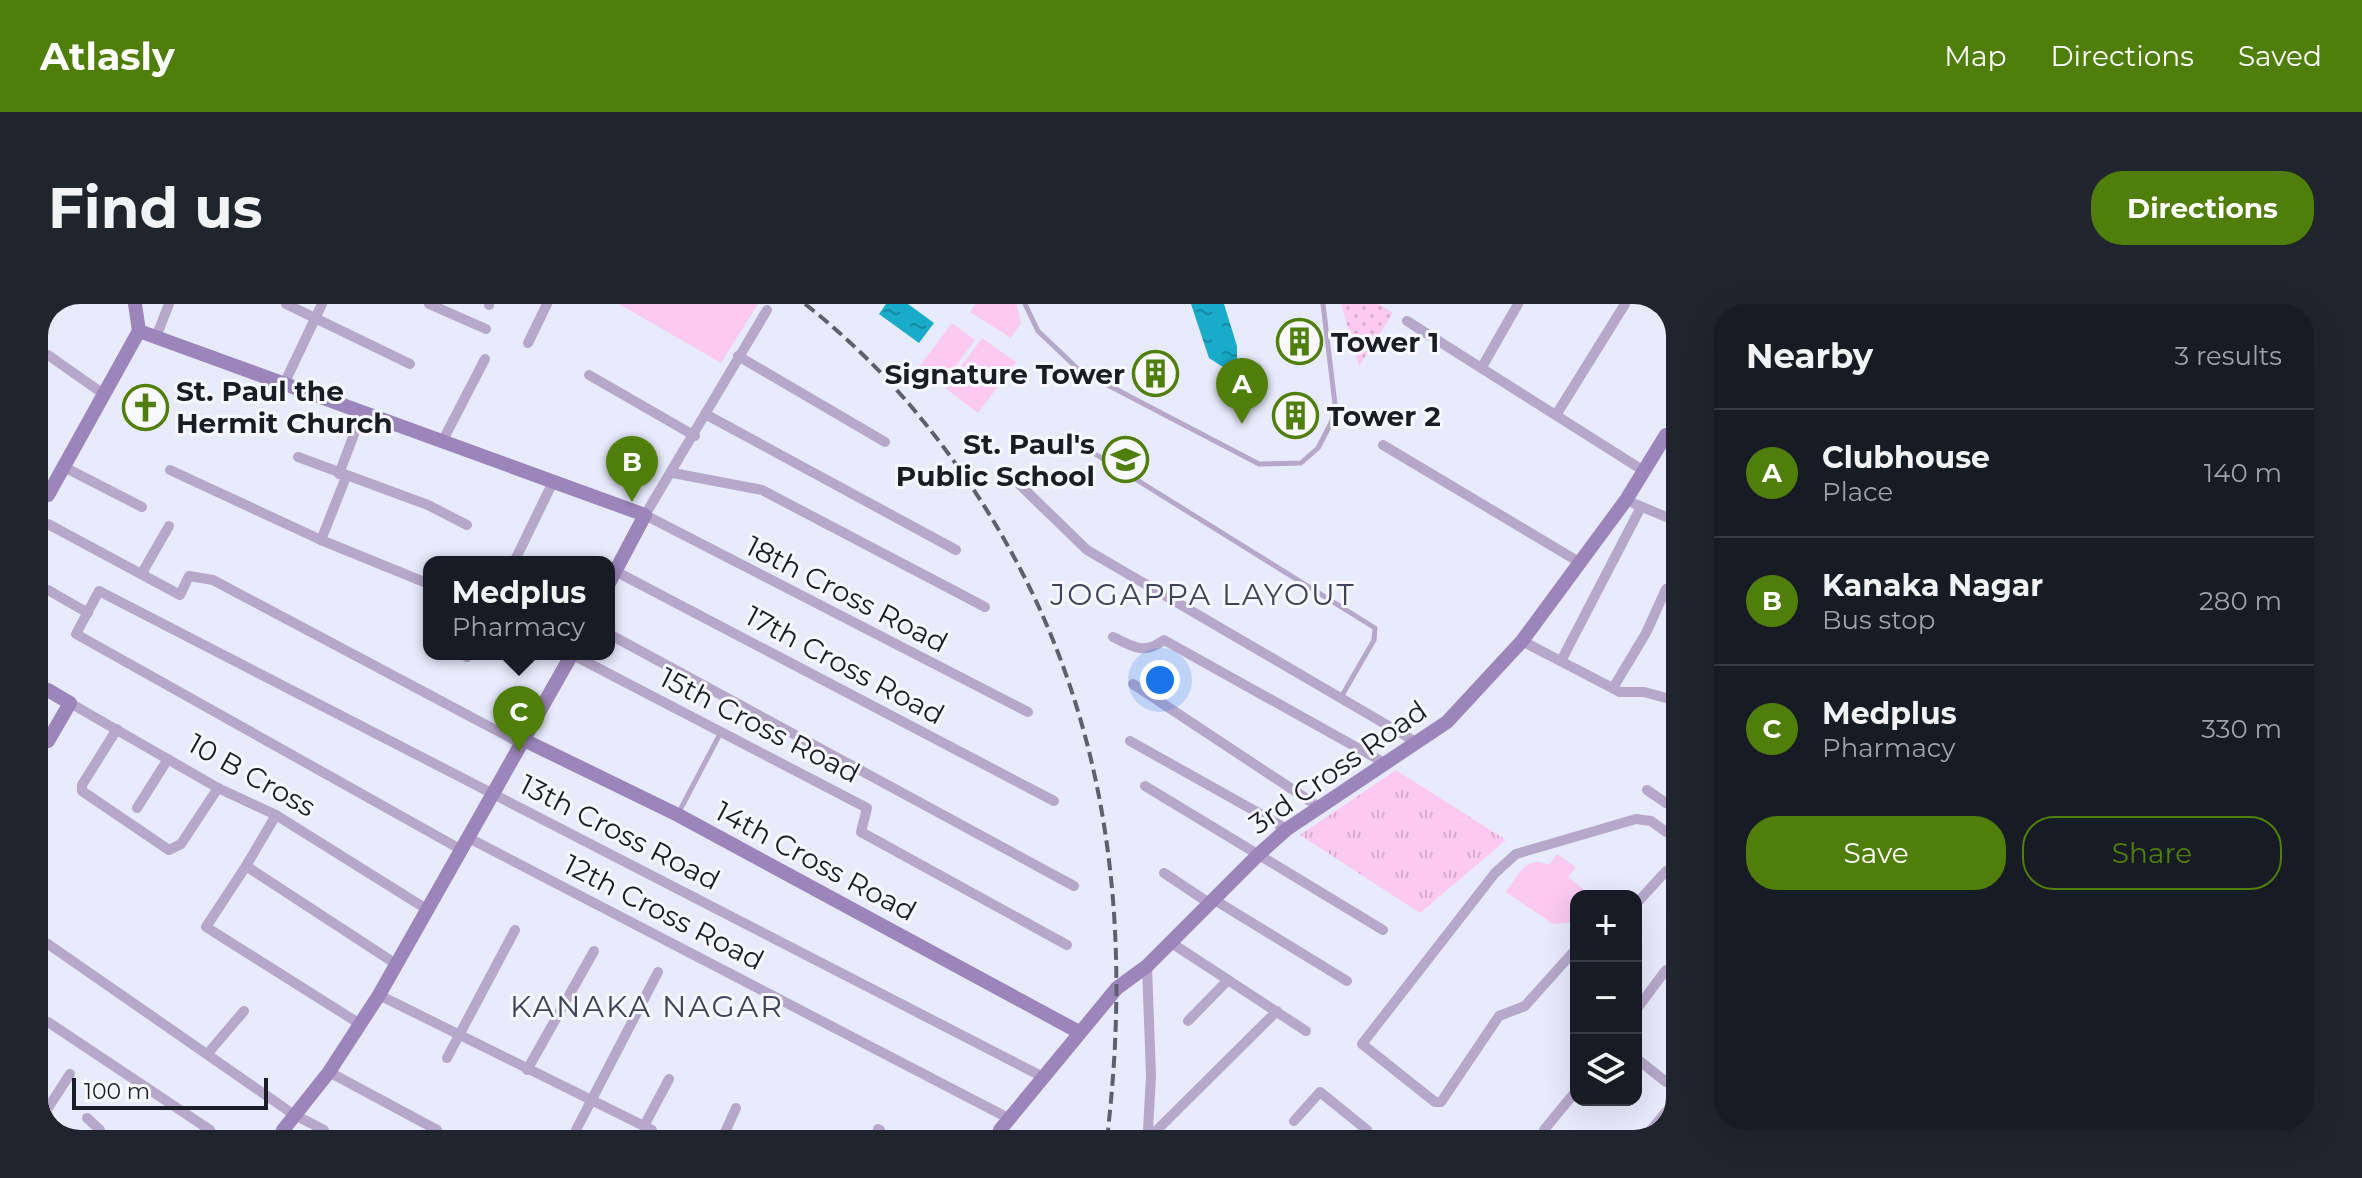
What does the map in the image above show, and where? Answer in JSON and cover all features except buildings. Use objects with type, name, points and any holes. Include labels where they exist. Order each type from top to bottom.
[{"type":"street","points":[[48,495],[56,475],[105,395],[139,331],[135,304]]},
{"type":"street","points":[[156,337],[169,304]]},
{"type":"street","points":[[286,304],[410,364]]},
{"type":"street","points":[[284,384],[322,304]]},
{"type":"street","points":[[429,304],[486,329]]},
{"type":"street","points":[[528,343],[547,304]]},
{"type":"street","points":[[1482,367],[1518,304]]},
{"type":"street","points":[[1556,415],[1625,304]]},
{"type":"street","points":[[615,571],[645,515],[673,473],[767,310]]},
{"type":"street","points":[[1407,321],[1644,471]]},
{"type":"street","points":[[139,331],[645,515]]},
{"type":"street","points":[[48,355],[105,395]]},
{"type":"street","points":[[738,356],[885,442]]},
{"type":"street","points":[[442,442],[485,359]]},
{"type":"street","points":[[589,375],[695,436]]},
{"type":"street","points":[[321,540],[362,413]]},
{"type":"street","points":[[707,415],[956,550]]},
{"type":"street","name":"3rd Cross Road","points":[[1005,1124],[1117,988],[1147,966],[1259,854],[1287,829],[1447,722],[1522,641],[1626,500],[1664,442]]},
{"type":"street","points":[[1383,445],[1579,562]]},
{"type":"street","points":[[298,457],[428,505],[467,525]]},
{"type":"street","points":[[170,470],[321,540],[423,582]]},
{"type":"street","points":[[673,473],[762,490],[985,607]]},
{"type":"street","points":[[56,475],[142,507]]},
{"type":"street","points":[[517,556],[553,482]]},
{"type":"street","points":[[1020,485],[1087,550],[1416,742]]},
{"type":"street","points":[[1626,500],[1666,517]]},
{"type":"street","points":[[1561,661],[1641,507]]},
{"type":"street","name":"18th Cross Road","points":[[645,515],[1028,712]]},
{"type":"street","points":[[48,524],[180,595],[189,576],[213,580],[524,742]]},
{"type":"street","points":[[142,573],[169,526]]},
{"type":"street","name":"17th Cross Road","points":[[615,579],[1054,801]]},
{"type":"street","points":[[1613,688],[1646,633],[1666,589]]},
{"type":"street","points":[[48,590],[88,613]]},
{"type":"street","name":"13th Cross Road","points":[[88,613],[99,591],[1045,1078]]},
{"type":"street","name":"12th Cross Road","points":[[88,613],[76,634],[464,843],[1005,1124]]},
{"type":"street","points":[[615,637],[1074,886]]},
{"type":"street","points":[[1113,637],[1139,650],[1152,649],[1164,640],[1383,762]]},
{"type":"street","points":[[1522,641],[1613,688],[1666,698]]},
{"type":"street","points":[[283,1130],[329,1072],[379,995],[569,660]]},
{"type":"street","name":"15th Cross Road","points":[[583,660],[867,808],[861,832],[1067,945]]},
{"type":"street","points":[[1133,684],[1319,807]]},
{"type":"street","name":"10 B Cross","points":[[48,690],[218,788],[276,815],[428,910]]},
{"type":"street","points":[[48,741],[70,703]]},
{"type":"street","points":[[117,729],[82,785],[82,791],[169,850],[181,844],[218,788]]},
{"type":"street","points":[[1130,741],[1287,829]]},
{"type":"street","name":"14th Cross Road","points":[[524,742],[678,815],[1079,1032]]},
{"type":"street","points":[[137,808],[168,759]]},
{"type":"street","points":[[1145,786],[1383,930]]},
{"type":"street","points":[[1647,790],[1666,803]]},
{"type":"street","points":[[276,815],[206,927],[360,1024]]},
{"type":"street","points":[[1570,956],[1525,1006],[1499,1016],[1441,1102],[1435,1102],[1362,1044],[1485,885],[1516,854],[1636,819],[1651,821],[1666,832]]},
{"type":"street","points":[[246,866],[396,964]]},
{"type":"street","points":[[1642,897],[1666,871]]},
{"type":"street","points":[[1164,873],[1347,981]]},
{"type":"street","points":[[447,1058],[515,930]]},
{"type":"street","points":[[1170,942],[1306,1031]]},
{"type":"street","points":[[48,944],[209,1052],[293,1114],[324,1130]]},
{"type":"street","points":[[527,1070],[594,951]]},
{"type":"street","points":[[1147,966],[1151,1076],[1148,1130]]},
{"type":"street","points":[[1642,1002],[1666,970]]},
{"type":"street","points":[[576,1130],[658,972]]},
{"type":"street","points":[[1188,1021],[1228,980]]},
{"type":"street","points":[[379,995],[648,1128],[669,1079]]},
{"type":"street","points":[[209,1052],[244,1011]]},
{"type":"street","points":[[1157,1130],[1277,1011]]},
{"type":"street","points":[[48,1022],[208,1129]]},
{"type":"street","points":[[1642,1063],[1666,1082]]},
{"type":"street","points":[[329,1072],[437,1130]]},
{"type":"street","points":[[48,1108],[70,1074]]},
{"type":"street","points":[[1294,1121],[1320,1092],[1367,1130]]},
{"type":"street","points":[[1544,1130],[1570,1098]]},
{"type":"street","points":[[726,1130],[736,1108]]},
{"type":"street","points":[[1651,1130],[1666,1112]]},
{"type":"street","points":[[87,1118],[100,1130]]},
{"type":"lane","points":[[1025,304],[1038,331],[1079,370],[1259,464],[1301,463],[1318,448],[1332,421],[1335,404],[1323,304]]},
{"type":"lane","points":[[1079,444],[1375,628],[1377,634],[1340,700]]},
{"type":"lane","points":[[678,815],[721,732]]},
{"type":"green space","points":[[619,304],[758,304],[721,363]]},
{"type":"green space","points":[[975,304],[1017,304],[1021,323],[1011,338],[970,312]]},
{"type":"green space","points":[[1341,304],[1379,304],[1393,313],[1359,366]]},
{"type":"green space","points":[[952,323],[975,340],[943,384],[919,367]]},
{"type":"green space","points":[[982,338],[1016,362],[978,413],[945,388]]},
{"type":"green space","points":[[1396,770],[1506,840],[1420,913],[1300,835]]},
{"type":"green space","points":[[1557,854],[1576,867],[1568,877],[1584,890],[1570,890],[1570,922],[1553,924],[1506,892],[1529,864],[1541,862],[1549,865]]},
{"type":"water","points":[[886,304],[908,304],[934,323],[919,343],[879,314]]},
{"type":"water","points":[[1191,304],[1224,304],[1237,346],[1237,376],[1209,358]]},
{"type":"railway","points":[[805,304],[888,380],[958,467],[1006,543],[1045,621],[1075,701],[1096,784],[1110,867],[1116,953],[1115,1041],[1108,1130]]},
{"type":"place","name":"Tower 1","points":[[1300,342]]},
{"type":"place","name":"Signature Tower","points":[[1156,374]]},
{"type":"place","name":"St. Paul the Hermit Church","points":[[145,407]]},
{"type":"place","name":"Tower 2","points":[[1296,416]]},
{"type":"place","name":"Clubhouse","points":[[1242,424]]},
{"type":"place","name":"St. Paul's Public School","points":[[1126,460]]},
{"type":"place","name":"Kanaka Nagar","points":[[632,502]]},
{"type":"place","name":"Medplus","points":[[519,752]]},
{"type":"district","name":"JOGAPPA LAYOUT","points":[[1203,594]]},
{"type":"district","name":"KANAKA NAGAR","points":[[647,1006]]}]
